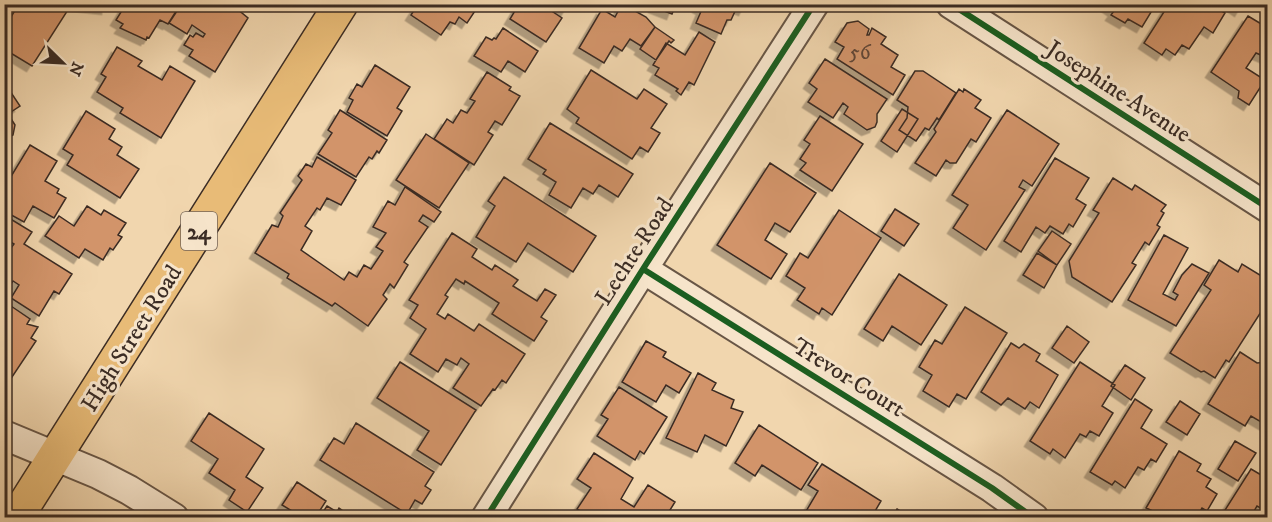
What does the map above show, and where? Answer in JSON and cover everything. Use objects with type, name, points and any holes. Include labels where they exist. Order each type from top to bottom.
[{"type":"main road","name":"High Street Road","points":[[16,518],[341,4]]},
{"type":"street","name":"Lechte Road","points":[[486,518],[643,268],[814,4]]},
{"type":"street","name":"Josephine Avenue","points":[[951,4],[1268,208]]},
{"type":"street","name":"Trevor Court","points":[[643,268],[992,488],[1034,518]]},
{"type":"street","points":[[4,435],[129,490],[174,518]]},
{"type":"building","points":[[19,4],[107,4],[107,9],[71,5],[32,66],[4,49],[4,28]]},
{"type":"building","points":[[126,4],[180,5],[168,24],[160,20],[146,40],[120,28],[123,24],[116,20]]},
{"type":"building","points":[[183,4],[191,4],[202,11],[206,4],[231,4],[248,18],[215,72],[189,56],[193,50],[184,45],[190,35],[193,37],[196,33],[203,37],[205,34],[192,25],[187,34],[169,23]]},
{"type":"building","points":[[418,4],[471,4],[477,8],[467,23],[459,17],[455,24],[450,22],[441,35],[411,15]]},
{"type":"building","points":[[519,4],[541,4],[562,18],[546,42],[510,19]]},
{"type":"building","points":[[556,4],[570,4],[566,11]]},
{"type":"building","points":[[622,4],[632,4],[637,8],[635,11],[646,17],[655,27],[641,46],[630,39],[622,51],[614,46],[604,63],[579,48],[602,9],[615,17]]},
{"type":"building","points":[[655,4],[676,4],[672,14],[654,7]]},
{"type":"building","points":[[699,4],[747,4],[744,10],[737,7],[731,20],[727,20],[721,34],[696,23],[702,9],[698,7]]},
{"type":"building","points":[[1104,4],[1156,4],[1142,27],[1128,19],[1125,23],[1111,15],[1114,11]]},
{"type":"building","points":[[1169,4],[1217,4],[1215,7],[1225,13],[1213,33],[1204,27],[1189,49],[1182,45],[1175,55],[1166,49],[1162,55],[1144,43]]},
{"type":"building","points":[[1230,4],[1244,4],[1240,11]]},
{"type":"building","points":[[1248,16],[1268,28],[1268,58],[1256,53],[1246,68],[1265,80],[1249,105],[1238,98],[1239,91],[1211,72]]},
{"type":"building","points":[[858,21],[869,29],[867,35],[872,28],[886,37],[881,44],[898,55],[891,67],[905,75],[893,95],[837,59],[844,47],[835,42],[847,23]]},
{"type":"building","points":[[655,27],[674,40],[671,43],[669,41],[656,60],[640,49]]},
{"type":"building","points":[[503,28],[538,51],[525,72],[508,61],[501,72],[474,56],[486,37],[496,39]]},
{"type":"building","points":[[699,32],[715,42],[694,85],[689,82],[681,95],[676,91],[678,89],[655,75],[659,68],[653,65],[666,43],[685,55]]},
{"type":"building","points":[[117,47],[142,61],[138,66],[162,80],[170,66],[195,81],[161,138],[120,113],[123,108],[97,92],[106,77],[101,74]]},
{"type":"building","points":[[825,59],[887,99],[877,114],[875,127],[867,130],[844,114],[848,107],[843,103],[833,118],[808,102],[817,89],[809,83]]},
{"type":"building","points":[[375,65],[410,87],[397,108],[402,111],[387,136],[347,112],[353,100],[349,98],[357,84],[362,87]]},
{"type":"building","points":[[591,70],[637,99],[644,89],[667,104],[651,128],[660,133],[648,152],[640,147],[632,159],[576,123],[579,118],[567,109]]},
{"type":"building","points":[[915,71],[923,71],[956,93],[939,120],[937,118],[929,130],[925,128],[916,141],[899,130],[907,118],[908,107],[897,100]]},
{"type":"building","points":[[487,72],[511,87],[509,90],[520,96],[502,125],[495,121],[488,132],[493,135],[474,165],[434,139],[447,119],[453,123],[461,110],[467,113],[475,101],[470,99]]},
{"type":"building","points":[[4,82],[20,106],[8,114],[15,125],[13,135],[4,140]]},
{"type":"building","points":[[959,89],[963,92],[964,89],[981,100],[975,108],[991,118],[976,142],[971,139],[956,163],[946,160],[936,176],[915,163],[936,132],[934,129]]},
{"type":"building","points":[[902,109],[918,119],[897,152],[881,141]]},
{"type":"building","points":[[340,110],[387,140],[379,153],[377,151],[372,159],[369,157],[356,177],[318,154],[332,133],[328,130]]},
{"type":"building","points":[[1007,110],[1059,144],[1032,186],[1023,180],[1019,187],[1025,190],[986,250],[953,228],[968,205],[952,195]]},
{"type":"building","points":[[86,111],[115,129],[109,139],[122,147],[117,155],[139,169],[120,198],[67,165],[73,155],[63,149]]},
{"type":"building","points":[[820,116],[863,144],[832,191],[800,170],[806,163],[800,159],[810,144],[804,140]]},
{"type":"building","points":[[550,123],[633,174],[618,197],[599,185],[593,194],[583,188],[571,208],[549,195],[556,182],[543,174],[546,170],[528,159]]},
{"type":"building","points":[[426,134],[469,163],[439,208],[396,180]]},
{"type":"building","points":[[30,145],[57,161],[45,181],[59,189],[57,193],[66,198],[54,218],[33,206],[24,222],[4,211],[4,188]]},
{"type":"building","points":[[317,157],[356,180],[341,205],[327,198],[320,210],[317,208],[305,226],[312,231],[301,250],[344,280],[349,272],[357,277],[364,265],[371,269],[383,251],[376,247],[386,233],[373,227],[388,201],[395,205],[405,187],[441,212],[434,222],[423,215],[419,221],[428,227],[404,262],[408,265],[394,288],[390,284],[383,295],[387,299],[368,326],[335,303],[332,306],[287,278],[289,274],[255,253],[272,225],[278,227],[283,216],[280,213],[302,180],[298,176],[306,164],[312,167]]},
{"type":"building","points":[[1055,158],[1089,178],[1076,199],[1086,205],[1073,227],[1069,224],[1063,234],[1050,226],[1045,233],[1036,227],[1021,252],[1004,241]]},
{"type":"building","points":[[770,163],[816,193],[790,232],[775,223],[765,240],[787,254],[771,279],[717,245]]},
{"type":"building","points":[[504,177],[596,236],[573,272],[528,243],[516,262],[476,237],[495,206],[488,201]]},
{"type":"building","points":[[1113,178],[1132,190],[1135,185],[1166,205],[1161,211],[1164,213],[1157,225],[1160,227],[1149,245],[1145,242],[1132,263],[1136,265],[1112,302],[1072,277],[1069,261],[1099,213],[1093,210]]},
{"type":"building","points":[[87,206],[101,215],[104,210],[126,223],[118,235],[122,237],[113,250],[110,248],[103,260],[85,249],[79,258],[45,236],[59,216],[74,226]]},
{"type":"building","points":[[895,209],[919,224],[904,246],[881,231]]},
{"type":"building","points":[[839,210],[881,238],[832,315],[822,308],[819,314],[797,300],[805,288],[786,276],[800,253],[808,258]]},
{"type":"building","points":[[4,215],[32,232],[24,244],[72,274],[59,294],[54,291],[39,316],[11,298],[19,285],[13,281],[4,294],[4,250],[8,252],[14,244],[4,238]]},
{"type":"building","points":[[1052,231],[1071,244],[1057,265],[1038,251]]},
{"type":"building","points":[[452,233],[477,249],[472,257],[492,270],[495,265],[518,280],[513,286],[537,301],[545,289],[556,295],[541,317],[547,321],[534,341],[492,314],[499,303],[465,281],[464,284],[456,279],[445,295],[448,297],[437,314],[445,319],[448,314],[474,331],[479,324],[525,354],[506,383],[502,380],[481,406],[453,388],[469,364],[461,358],[457,365],[446,359],[438,372],[410,354],[426,329],[410,318],[418,305],[409,300]]},
{"type":"building","points":[[1164,235],[1188,248],[1163,294],[1175,300],[1178,295],[1173,292],[1182,275],[1192,264],[1209,273],[1176,326],[1128,300]]},
{"type":"building","points":[[1037,253],[1057,265],[1044,288],[1023,275]]},
{"type":"building","points":[[1219,260],[1238,272],[1242,264],[1268,280],[1268,301],[1229,362],[1226,360],[1215,378],[1170,353],[1211,290],[1204,285]]},
{"type":"building","points":[[899,274],[947,305],[921,345],[892,326],[883,341],[864,329]]},
{"type":"building","points":[[8,304],[30,319],[27,324],[38,327],[31,338],[36,341],[8,383],[4,381],[4,308]]},
{"type":"building","points":[[965,307],[1007,333],[966,399],[957,394],[949,407],[923,391],[932,375],[919,367],[935,340],[942,344]]},
{"type":"building","points":[[1067,326],[1089,342],[1074,363],[1052,348]]},
{"type":"building","points":[[646,341],[666,352],[663,357],[691,373],[679,393],[666,385],[656,402],[622,382]]},
{"type":"building","points":[[1011,343],[1019,348],[1024,344],[1040,354],[1036,361],[1058,375],[1039,408],[1030,402],[1025,409],[1008,398],[1001,405],[981,392]]},
{"type":"building","points":[[1240,352],[1257,363],[1268,362],[1268,426],[1251,416],[1245,426],[1208,404]]},
{"type":"building","points":[[400,362],[476,410],[441,465],[417,450],[429,431],[377,398]]},
{"type":"building","points":[[1080,362],[1115,385],[1102,406],[1113,413],[1099,436],[1090,431],[1086,437],[1080,434],[1065,458],[1053,449],[1050,454],[1030,441]]},
{"type":"building","points":[[1125,365],[1145,378],[1131,400],[1111,386]]},
{"type":"building","points":[[698,373],[716,383],[712,390],[734,400],[731,408],[743,412],[726,446],[705,435],[697,452],[666,438]]},
{"type":"building","points":[[619,387],[667,417],[644,454],[640,451],[635,460],[597,436],[608,419],[601,415]]},
{"type":"building","points":[[1135,399],[1152,410],[1141,428],[1167,444],[1156,462],[1151,459],[1144,470],[1138,467],[1125,488],[1115,481],[1112,485],[1090,472]]},
{"type":"building","points":[[1180,401],[1200,414],[1187,435],[1166,422]]},
{"type":"building","points":[[209,413],[264,449],[246,477],[263,488],[247,512],[229,500],[235,490],[209,473],[218,459],[191,441]]},
{"type":"building","points":[[356,423],[434,472],[425,486],[431,490],[422,504],[415,500],[407,514],[320,460],[334,438],[344,444]]},
{"type":"building","points":[[759,425],[818,463],[801,490],[762,465],[755,476],[735,463]]},
{"type":"building","points":[[1235,441],[1256,453],[1238,481],[1218,469]]},
{"type":"building","points":[[1179,451],[1201,464],[1197,471],[1211,479],[1206,487],[1217,494],[1207,511],[1202,508],[1196,518],[1190,518],[1180,512],[1176,518],[1149,518],[1153,511],[1146,508]]},
{"type":"building","points":[[594,453],[633,478],[621,499],[634,507],[648,485],[675,502],[665,518],[591,518],[577,509],[591,488],[577,479]]},
{"type":"building","points":[[822,464],[881,501],[871,518],[802,518],[818,491],[808,485]]},
{"type":"building","points":[[1251,469],[1268,479],[1268,512],[1257,506],[1250,518],[1220,518]]},
{"type":"building","points":[[297,482],[326,501],[315,518],[287,518],[292,511],[282,505]]},
{"type":"building","points":[[327,506],[337,512],[339,508],[353,518],[319,518]]},
{"type":"building","points":[[897,509],[911,518],[892,518]]},
{"type":"building","points":[[370,512],[379,518],[366,518]]},
{"type":"cycle path","points":[[486,518],[814,4]]},
{"type":"cycle path","points":[[951,4],[1268,208]]},
{"type":"cycle path","points":[[643,269],[992,488],[1034,518]]}]
